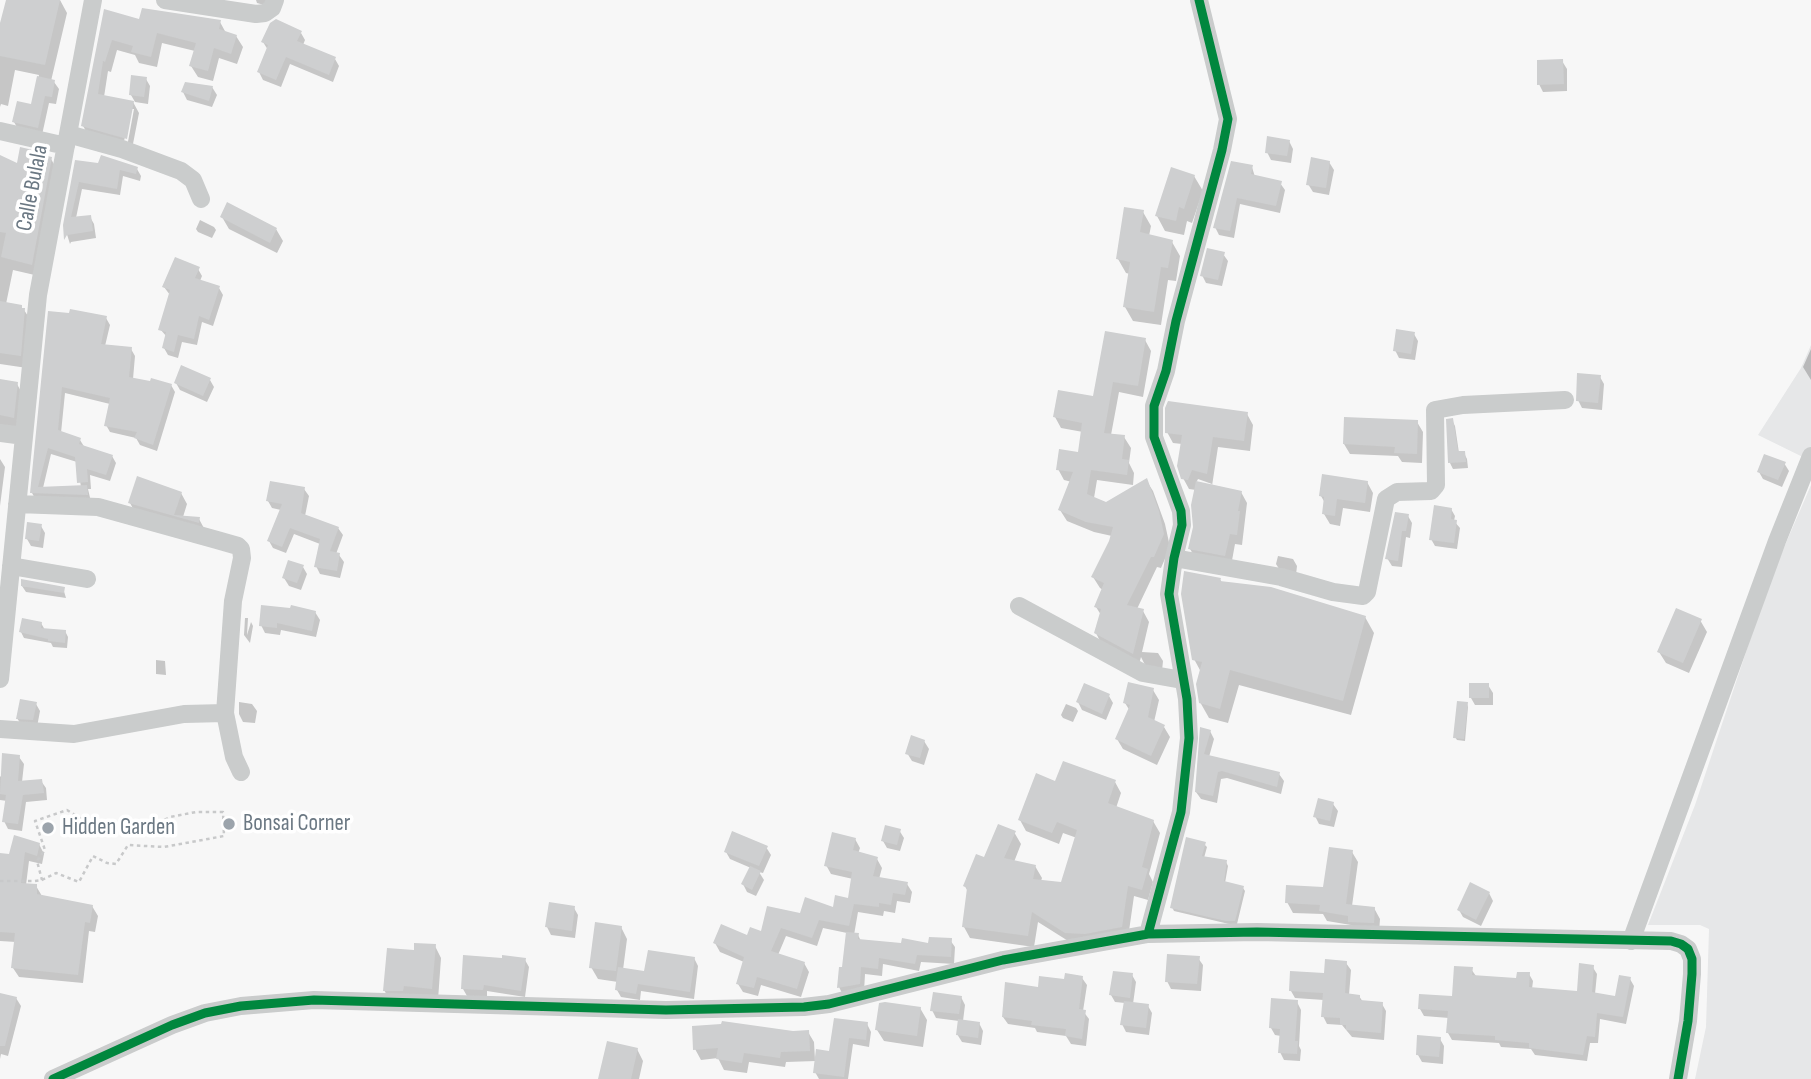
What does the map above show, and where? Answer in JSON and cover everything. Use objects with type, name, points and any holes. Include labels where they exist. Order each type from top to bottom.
[{"type":"street","name":"Calle Bulala","points":[[1,671],[38,295],[93,0]]},
{"type":"street","points":[[165,0],[256,14],[265,13],[272,8],[275,0]]},
{"type":"street","points":[[1149,934],[1184,796],[1189,715],[1169,594],[1182,526],[1181,511],[1154,437],[1154,406],[1166,371],[1176,321],[1228,119],[1199,0]]},
{"type":"street","points":[[0,131],[122,149],[181,171],[193,180],[201,199]]},
{"type":"street","points":[[1174,558],[1363,596],[1367,592],[1386,499],[1397,492],[1432,491],[1436,485],[1435,410],[1463,405],[1565,401]]},
{"type":"street","points":[[0,433],[24,436]]},
{"type":"street","points":[[1631,942],[1777,541],[1811,456]]},
{"type":"street","points":[[18,504],[98,508],[238,546],[242,553],[233,601],[225,713],[234,757],[241,772]]},
{"type":"street","points":[[11,566],[87,579]]},
{"type":"street","points":[[1018,606],[1143,673],[1182,680]]},
{"type":"street","points":[[0,729],[74,734],[184,714],[225,713]]},
{"type":"street","points":[[53,1079],[172,1025],[205,1013],[241,1006],[314,1000],[666,1010],[804,1007],[829,1004],[1003,960],[1149,934],[1271,932],[1671,941],[1681,944],[1688,949],[1692,959],[1688,1021],[1678,1079]]},
{"type":"path","points":[[0,881],[42,880],[56,873],[79,882],[93,856],[116,864],[128,845],[164,847],[224,836],[223,811],[196,812],[170,817],[153,826],[118,831],[91,825],[67,810],[35,821],[45,850],[37,861],[42,880]]},
{"type":"path","points":[[38,849],[44,846]]},
{"type":"shaded area","points":[[1811,345],[1811,461],[1758,435],[1801,368]]},
{"type":"shaded area","points":[[1811,485],[1811,1079],[1695,1079],[1706,1027],[1709,929],[1700,925],[1648,925],[1695,805],[1770,580]]},
{"type":"building","points":[[6,0],[60,0],[45,65],[0,56],[0,23]]},
{"type":"building","points":[[142,8],[221,20],[219,29],[237,35],[231,54],[214,48],[208,71],[189,66],[196,43],[157,33],[151,57],[131,52],[133,46],[112,40],[105,62],[103,61],[98,94],[134,101],[127,139],[81,126],[104,9],[139,19]]},
{"type":"building","points":[[276,19],[302,31],[297,41],[336,57],[329,75],[286,57],[276,80],[257,72],[268,45],[261,42],[270,23]]},
{"type":"building","points":[[1563,59],[1564,84],[1537,85],[1537,60]]},
{"type":"building","points":[[131,75],[147,77],[144,97],[129,95]]},
{"type":"building","points":[[37,76],[55,80],[52,97],[45,96],[38,128],[12,122],[17,101],[31,104]]},
{"type":"building","points":[[185,82],[213,86],[209,101],[181,92]]},
{"type":"building","points":[[1267,136],[1290,140],[1287,156],[1265,153]]},
{"type":"building","points":[[20,147],[52,157],[32,265],[1,257],[6,233],[0,232],[0,155],[17,163]]},
{"type":"building","points":[[101,155],[138,167],[136,174],[120,170],[117,189],[79,182],[71,217],[91,215],[93,231],[67,235],[64,240],[63,225],[75,160],[98,163]]},
{"type":"building","points":[[1311,157],[1330,161],[1326,188],[1306,185]]},
{"type":"building","points":[[1231,161],[1253,165],[1251,174],[1282,181],[1276,206],[1237,198],[1230,231],[1213,228]]},
{"type":"building","points":[[1171,167],[1195,175],[1184,209],[1179,207],[1176,221],[1155,216]]},
{"type":"building","points":[[227,202],[277,228],[270,243],[220,217]]},
{"type":"building","points":[[1124,207],[1144,210],[1140,232],[1173,240],[1168,268],[1161,267],[1154,312],[1123,307],[1130,262],[1116,259]]},
{"type":"building","points":[[1207,248],[1225,252],[1218,280],[1200,276]]},
{"type":"building","points":[[175,257],[200,267],[195,278],[220,286],[209,320],[199,316],[194,339],[178,335],[174,352],[162,348],[166,332],[158,330],[170,290],[162,287]]},
{"type":"building","points":[[0,301],[25,308],[21,356],[0,353]]},
{"type":"building","points":[[70,309],[107,316],[101,344],[132,347],[129,377],[150,381],[151,378],[172,384],[153,445],[134,438],[137,432],[104,426],[110,398],[62,387],[58,430],[81,438],[79,444],[113,455],[106,475],[87,469],[88,482],[77,483],[75,457],[48,448],[38,487],[87,485],[88,495],[30,493],[48,311],[69,313]]},
{"type":"building","points":[[1396,329],[1415,332],[1411,354],[1393,351]]},
{"type":"building","points":[[1105,331],[1146,338],[1138,386],[1113,382],[1104,433],[1125,435],[1122,459],[1129,460],[1127,475],[1091,470],[1087,494],[1106,502],[1147,478],[1164,534],[1127,605],[1144,609],[1133,654],[1094,633],[1101,609],[1094,607],[1104,583],[1091,577],[1113,527],[1086,522],[1058,510],[1073,472],[1056,470],[1059,449],[1078,452],[1082,423],[1053,417],[1058,390],[1093,396]]},
{"type":"building","points":[[181,365],[211,378],[203,396],[174,383]]},
{"type":"building","points":[[1577,373],[1601,375],[1598,403],[1576,401]]},
{"type":"building","points":[[0,379],[18,382],[14,418],[0,415]]},
{"type":"building","points":[[1168,401],[1248,412],[1244,441],[1213,437],[1207,474],[1192,470],[1188,480],[1181,479],[1177,466],[1182,435],[1165,433],[1165,408]]},
{"type":"building","points":[[1344,417],[1418,420],[1417,454],[1394,453],[1395,447],[1343,444]]},
{"type":"building","points":[[1453,418],[1458,451],[1465,451],[1466,462],[1448,463],[1446,419]]},
{"type":"building","points":[[1764,454],[1786,462],[1778,480],[1757,472]]},
{"type":"building","points":[[1322,474],[1368,481],[1365,503],[1337,499],[1335,516],[1322,514],[1324,497],[1319,496]]},
{"type":"building","points":[[137,476],[182,492],[174,515],[200,517],[199,523],[128,503]]},
{"type":"building","points":[[270,481],[305,487],[301,513],[339,527],[330,551],[340,553],[337,571],[314,567],[320,539],[290,528],[282,547],[267,541],[282,504],[266,501]]},
{"type":"building","points":[[1196,481],[1242,491],[1237,535],[1230,534],[1225,556],[1188,549],[1193,527],[1191,505]]},
{"type":"building","points":[[1434,505],[1452,508],[1451,519],[1457,520],[1454,543],[1429,540]]},
{"type":"building","points":[[1395,512],[1409,514],[1406,531],[1402,531],[1398,561],[1385,559]]},
{"type":"building","points":[[27,522],[42,524],[39,541],[25,539]]},
{"type":"building","points":[[288,560],[304,565],[297,583],[282,578]]},
{"type":"building","points":[[1184,571],[1221,578],[1220,581],[1271,587],[1366,616],[1343,701],[1230,670],[1220,709],[1199,703],[1196,684],[1202,662],[1192,660],[1181,594]]},
{"type":"building","points":[[21,579],[65,587],[64,593],[21,586]]},
{"type":"building","points":[[261,605],[290,608],[291,605],[316,611],[312,631],[277,623],[277,628],[259,626]]},
{"type":"building","points":[[1676,608],[1702,619],[1683,663],[1657,652]]},
{"type":"building","points":[[22,618],[42,622],[41,628],[66,630],[65,643],[19,632]]},
{"type":"building","points":[[1128,682],[1154,688],[1148,717],[1165,725],[1151,756],[1115,739],[1130,705],[1123,703]]},
{"type":"building","points":[[1084,683],[1110,694],[1102,714],[1076,702]]},
{"type":"building","points":[[1469,683],[1489,683],[1489,698],[1469,698]]},
{"type":"building","points":[[20,699],[37,702],[33,720],[16,719]]},
{"type":"building","points":[[1457,701],[1468,702],[1464,739],[1453,738]]},
{"type":"building","points":[[1200,727],[1211,730],[1204,754],[1280,772],[1277,787],[1222,771],[1218,772],[1213,796],[1195,792]]},
{"type":"building","points":[[911,735],[925,740],[920,758],[905,754]]},
{"type":"building","points":[[2,753],[20,755],[18,781],[42,779],[44,793],[23,795],[18,824],[2,822],[6,795],[0,794]]},
{"type":"building","points":[[1063,761],[1116,780],[1108,803],[1154,820],[1142,867],[1148,869],[1142,890],[1128,886],[1122,927],[1085,934],[1065,933],[1032,912],[1028,936],[962,927],[967,888],[963,886],[976,854],[984,857],[998,824],[1016,831],[1004,858],[1036,865],[1033,879],[1061,882],[1077,830],[1057,822],[1052,833],[1018,820],[1036,773],[1055,781]]},
{"type":"building","points":[[1318,798],[1334,802],[1330,821],[1313,817]]},
{"type":"building","points":[[885,825],[901,829],[897,845],[881,841]]},
{"type":"building","points":[[732,831],[768,846],[759,866],[724,852]]},
{"type":"building","points":[[832,832],[856,838],[853,850],[878,857],[873,876],[908,882],[905,895],[893,893],[891,905],[879,903],[879,907],[854,904],[849,926],[819,920],[812,938],[781,928],[771,951],[805,962],[797,989],[757,977],[754,988],[736,984],[744,957],[713,943],[721,924],[747,935],[750,927],[761,931],[767,906],[800,913],[805,897],[833,907],[835,895],[848,898],[852,872],[824,866]]},
{"type":"building","points":[[14,835],[40,843],[37,856],[25,852],[21,883],[37,884],[37,894],[93,905],[90,923],[85,922],[78,975],[11,968],[15,933],[0,932],[0,853],[9,854]]},
{"type":"building","points":[[1186,837],[1206,842],[1202,856],[1227,860],[1224,881],[1244,886],[1235,921],[1170,908]]},
{"type":"building","points":[[1329,847],[1353,850],[1346,904],[1375,907],[1374,923],[1348,922],[1348,916],[1319,911],[1320,905],[1285,903],[1286,885],[1323,887]]},
{"type":"building","points":[[750,866],[761,871],[752,890],[741,884]]},
{"type":"building","points":[[1470,882],[1490,892],[1476,920],[1457,910]]},
{"type":"building","points":[[549,902],[575,906],[572,931],[545,927]]},
{"type":"building","points":[[595,922],[622,926],[616,971],[589,968]]},
{"type":"building","points":[[846,932],[859,933],[858,939],[901,943],[902,938],[928,943],[929,937],[952,938],[951,957],[917,955],[915,964],[879,958],[878,969],[861,967],[860,984],[837,988]]},
{"type":"building","points":[[414,943],[436,944],[432,989],[404,986],[403,991],[383,991],[387,948],[414,950]]},
{"type":"building","points":[[648,950],[695,957],[690,992],[638,984],[636,994],[615,990],[618,967],[644,971]]},
{"type":"building","points":[[1167,954],[1200,956],[1197,984],[1165,982]]},
{"type":"building","points":[[463,955],[526,958],[521,991],[484,985],[483,990],[461,989]]},
{"type":"building","points":[[1325,959],[1347,961],[1345,993],[1360,995],[1360,1000],[1383,1002],[1381,1033],[1346,1030],[1346,1025],[1340,1025],[1340,1018],[1321,1017],[1323,993],[1289,991],[1290,971],[1324,973]]},
{"type":"building","points":[[1579,963],[1594,965],[1592,992],[1615,996],[1619,975],[1631,977],[1623,1017],[1597,1013],[1595,1037],[1587,1036],[1583,1055],[1529,1048],[1529,1043],[1495,1040],[1495,1036],[1446,1033],[1448,1011],[1418,1009],[1419,994],[1452,996],[1454,966],[1473,967],[1472,975],[1516,978],[1517,972],[1530,972],[1529,987],[1577,991]]},
{"type":"building","points":[[1113,971],[1133,973],[1130,998],[1109,995]]},
{"type":"building","points":[[1065,973],[1083,976],[1079,1009],[1086,1010],[1082,1039],[1065,1036],[1066,1029],[1031,1025],[1032,1021],[1002,1017],[1005,982],[1038,987],[1039,976],[1064,979]]},
{"type":"building","points":[[933,992],[962,996],[959,1014],[930,1011]]},
{"type":"building","points":[[0,993],[17,997],[5,1046],[0,1046]]},
{"type":"building","points":[[1271,998],[1298,1000],[1295,1041],[1298,1041],[1297,1054],[1278,1053],[1280,1029],[1269,1028]]},
{"type":"building","points":[[1124,1001],[1149,1004],[1146,1028],[1120,1025]]},
{"type":"building","points":[[879,1003],[921,1007],[917,1036],[875,1030]]},
{"type":"building","points":[[834,1018],[868,1022],[866,1040],[849,1038],[844,1077],[813,1073],[816,1049],[829,1051]]},
{"type":"building","points":[[958,1019],[980,1022],[978,1038],[956,1035]]},
{"type":"building","points":[[722,1021],[793,1031],[809,1030],[810,1051],[781,1052],[780,1058],[744,1053],[742,1063],[716,1059],[718,1048],[693,1050],[692,1026],[721,1024]]},
{"type":"building","points":[[1417,1035],[1441,1037],[1439,1057],[1416,1055]]},
{"type":"building","points":[[607,1041],[638,1048],[631,1079],[598,1079]]},
{"type":"cycle path","points":[[1148,934],[1181,812],[1189,738],[1187,699],[1169,594],[1182,525],[1181,511],[1154,437],[1154,406],[1166,371],[1176,321],[1228,119],[1199,0]]},
{"type":"cycle path","points":[[53,1079],[172,1025],[205,1013],[241,1006],[314,1000],[666,1010],[804,1007],[829,1004],[1003,960],[1148,934],[1257,932],[1671,941],[1681,944],[1688,949],[1692,959],[1692,974],[1688,1021],[1678,1079]]},
{"type":"place","name":"Bonsai Corner","points":[[229,824]]},
{"type":"place","name":"Hidden Garden","points":[[48,828]]}]
